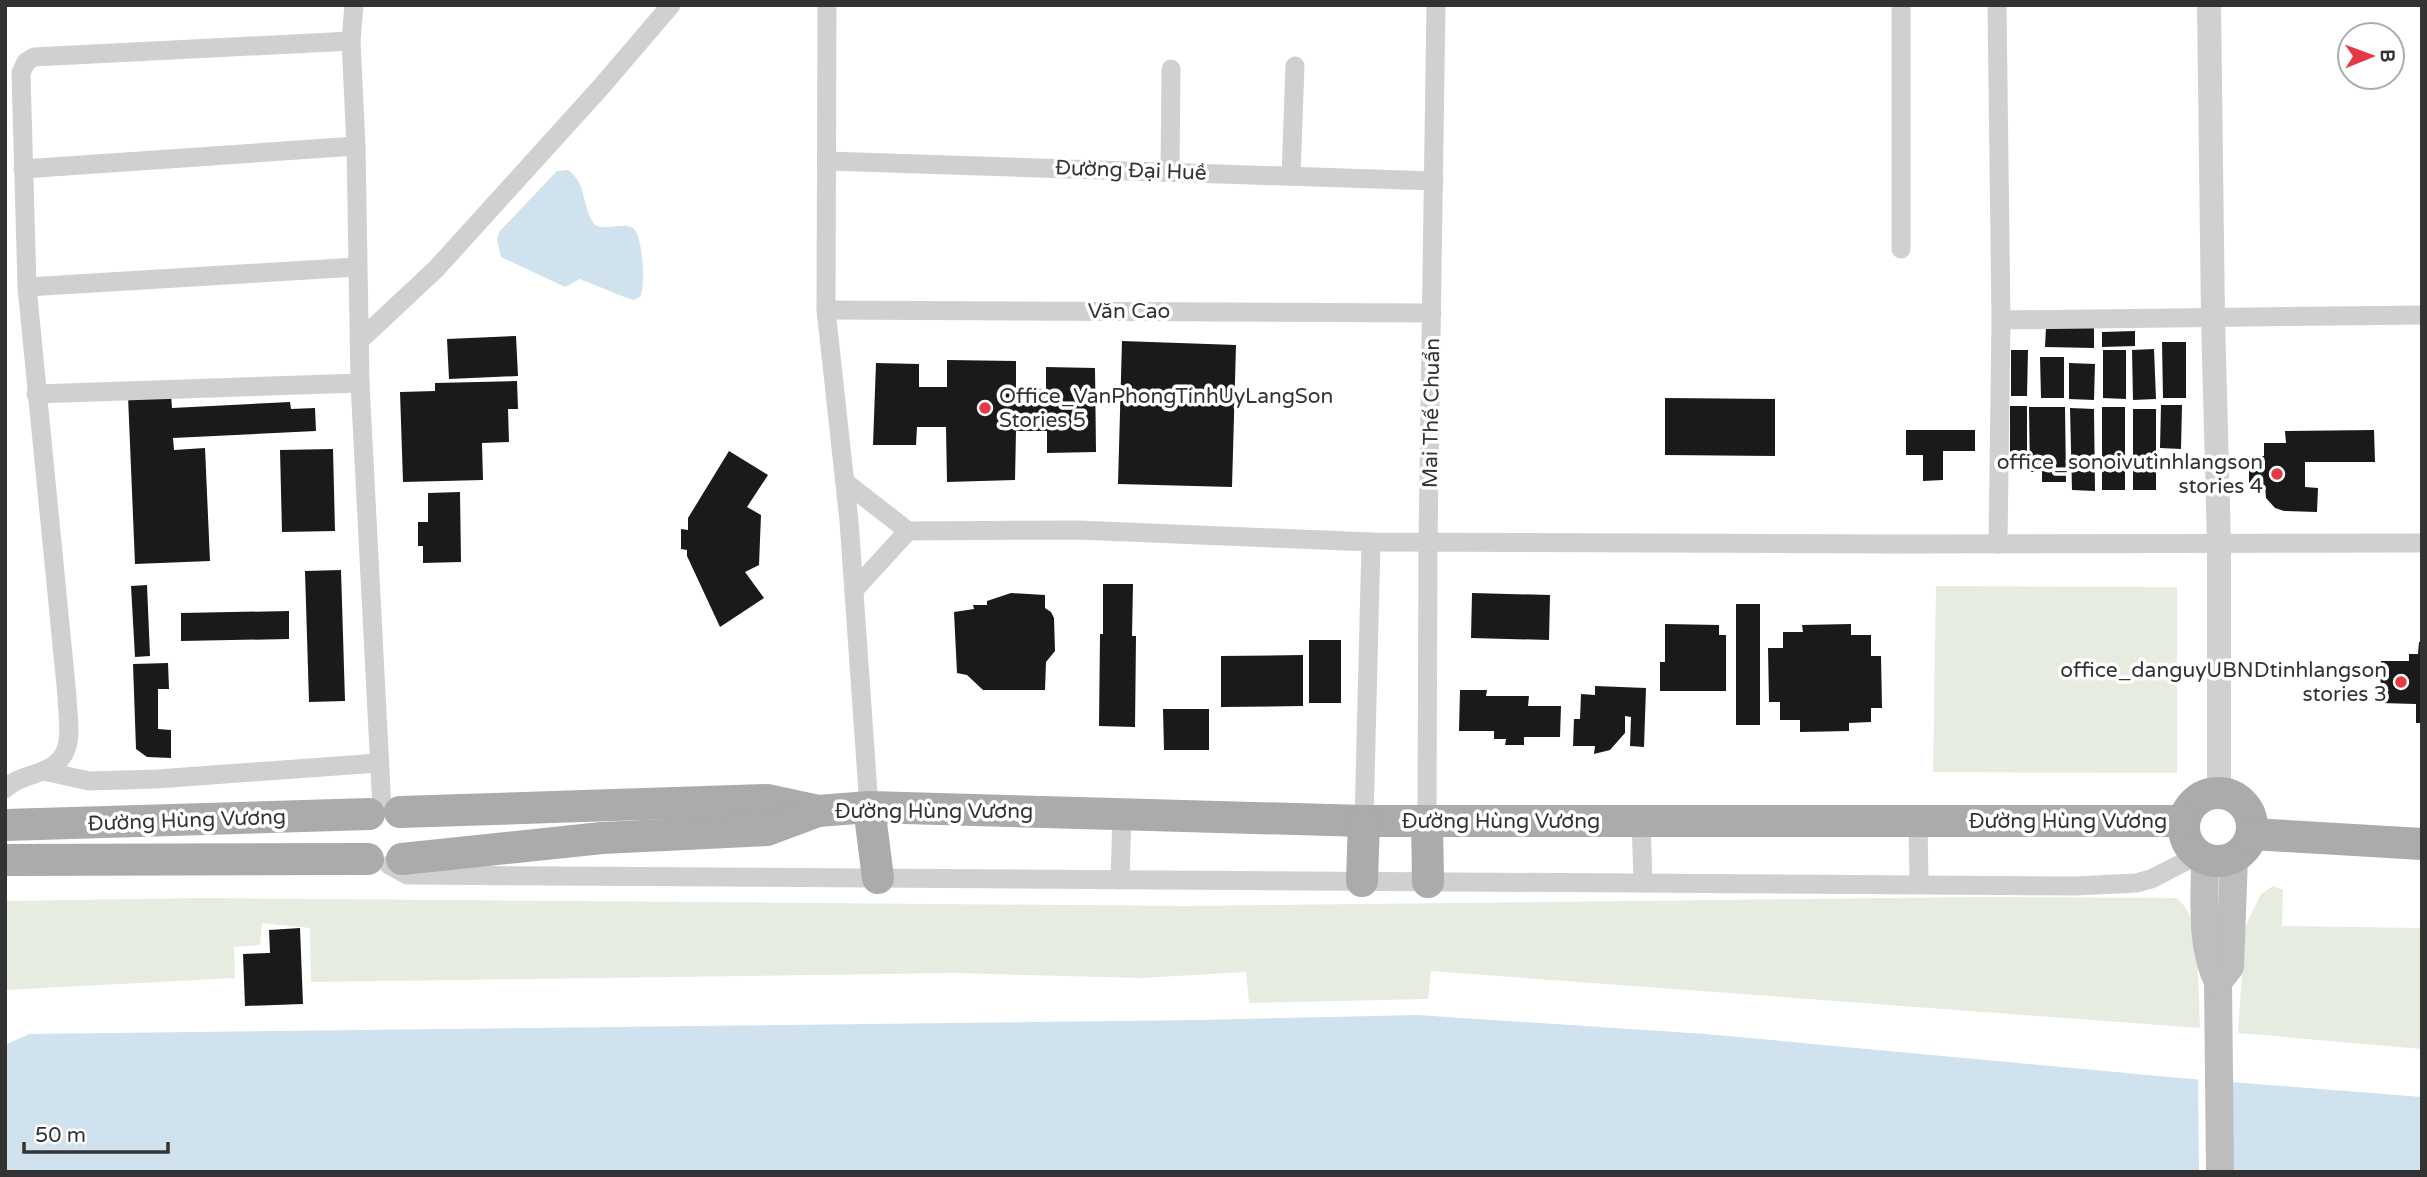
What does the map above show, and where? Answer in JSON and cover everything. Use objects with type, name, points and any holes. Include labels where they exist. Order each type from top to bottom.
[{"type":"main road","points":[[2220,1172],[2218,982],[2209,965],[2205,917],[2222,851],[2252,819],[2245,805],[2234,796],[2219,792],[2203,796],[2190,806],[2184,821],[2184,834],[2189,845],[2222,851],[2422,844]]},
{"type":"main road","name":"Đường Hùng Vương","points":[[5,825],[767,800],[818,811]]},
{"type":"main road","name":"Đường Hùng Vương","points":[[5,860],[386,861],[602,838],[767,830],[818,811],[869,807],[1364,821],[2184,821]]},
{"type":"main road","points":[[869,807],[878,878]]},
{"type":"main road","points":[[383,812],[408,820],[413,840],[410,851],[386,861],[361,851],[358,841],[358,831],[383,812]]},
{"type":"main road","points":[[1362,881],[1364,821]]},
{"type":"main road","points":[[1427,821],[1428,882]]},
{"type":"street","points":[[354,5],[351,41],[356,146],[360,383],[378,763],[383,812]]},
{"type":"street","points":[[359,341],[436,269],[601,88],[671,5]]},
{"type":"street","points":[[827,5],[826,310],[855,590],[869,807]]},
{"type":"street","name":"Mai Thế Chuẩn","points":[[1427,821],[1436,5]]},
{"type":"street","points":[[1901,5],[1901,249]]},
{"type":"street","points":[[1997,5],[2001,320],[1998,544]]},
{"type":"street","points":[[2209,5],[2219,544],[2219,792]]},
{"type":"street","points":[[5,789],[19,779],[44,771],[62,761],[68,748],[66,682],[27,287],[20,85],[26,62],[34,57],[351,41]]},
{"type":"street","points":[[1291,176],[1295,66]]},
{"type":"street","points":[[1170,172],[1171,69]]},
{"type":"street","points":[[23,169],[356,146]]},
{"type":"street","name":"Đường Đại Huề","points":[[827,161],[1434,181]]},
{"type":"street","points":[[27,287],[357,267]]},
{"type":"street","name":"Văn Cao","points":[[826,310],[1433,313]]},
{"type":"street","points":[[2001,320],[2422,315]]},
{"type":"street","points":[[36,394],[360,383]]},
{"type":"street","points":[[845,482],[908,531],[1077,530],[1371,542],[2422,543]]},
{"type":"street","points":[[855,590],[908,531]]},
{"type":"street","points":[[1364,821],[1371,542]]},
{"type":"street","points":[[44,771],[89,781],[103,781],[378,763]]},
{"type":"street","points":[[1120,880],[1122,814]]},
{"type":"street","points":[[1917,820],[1919,883]]},
{"type":"street","points":[[1641,821],[1643,883]]},
{"type":"street","points":[[386,861],[407,875],[2076,886],[2136,883],[2222,851]]},
{"type":"shaded area","points":[[1936,586],[2177,587],[2177,773],[1933,772]]},
{"type":"shaded area","points":[[2273,886],[2283,890],[2282,926],[2422,928],[2422,1049],[2238,1033],[2245,927],[2261,894]]},
{"type":"shaded area","points":[[1987,897],[2176,898],[2187,910],[2194,935],[2200,1028],[1431,971],[1428,999],[1249,1003],[1246,972],[1141,978],[953,973],[311,982],[310,928],[262,923],[260,945],[234,947],[235,978],[5,990],[5,901],[204,898],[1186,906]]},
{"type":"water","points":[[568,170],[579,182],[595,225],[629,226],[636,233],[642,261],[643,283],[640,297],[634,300],[627,298],[580,279],[565,287],[501,257],[497,240],[499,232],[557,171]]},
{"type":"water","points":[[1417,1015],[1706,1034],[2180,1078],[2422,1097],[2422,1172],[5,1172],[5,1045],[29,1034]]},
{"type":"pier","points":[[2198,1076],[2231,1078],[2233,1172],[2199,1172]]},
{"type":"building","points":[[2046,327],[2094,327],[2094,348],[2045,347]]},
{"type":"building","points":[[2135,331],[2135,346],[2102,347],[2102,332]]},
{"type":"building","points":[[516,336],[518,376],[449,379],[447,339]]},
{"type":"building","points":[[1122,341],[1236,345],[1232,487],[1118,484]]},
{"type":"building","points":[[2162,342],[2186,342],[2186,398],[2163,398]]},
{"type":"building","points":[[2154,349],[2156,399],[2133,400],[2132,350]]},
{"type":"building","points":[[2011,350],[2028,350],[2027,396],[2011,396]]},
{"type":"building","points":[[2103,350],[2126,350],[2126,399],[2103,398]]},
{"type":"building","points":[[2040,357],[2064,357],[2064,398],[2041,398]]},
{"type":"building","name":"Office_VanPhongTinhUyLangSon Stories 5","points":[[947,360],[1016,361],[1016,388],[1046,389],[1046,367],[1095,368],[1096,452],[1047,453],[1047,431],[1016,431],[1015,480],[947,482],[946,427],[917,427],[916,445],[873,445],[876,363],[919,364],[919,387],[947,387]]},
{"type":"building","points":[[2069,363],[2095,364],[2094,400],[2069,399]]},
{"type":"building","points":[[517,381],[518,409],[508,409],[509,442],[482,443],[483,480],[403,482],[400,392],[435,391],[435,383]]},
{"type":"building","points":[[171,394],[172,408],[290,402],[291,409],[315,408],[316,431],[173,438],[174,450],[205,448],[210,561],[135,564],[128,396]]},
{"type":"building","points":[[1665,398],[1775,399],[1775,456],[1665,455]]},
{"type":"building","points":[[2161,405],[2182,405],[2181,449],[2160,448]]},
{"type":"building","points":[[2010,406],[2027,406],[2027,467],[2010,467]]},
{"type":"building","points":[[2029,407],[2065,407],[2066,482],[2042,482],[2042,472],[2030,472]]},
{"type":"building","points":[[2102,407],[2125,407],[2125,490],[2102,490]]},
{"type":"building","points":[[2070,408],[2094,409],[2095,491],[2072,490]]},
{"type":"building","points":[[2133,409],[2156,409],[2156,490],[2133,490]]},
{"type":"building","points":[[1906,430],[1975,430],[1975,451],[1943,451],[1943,480],[1923,481],[1923,455],[1906,455]]},
{"type":"building","name":"office_sonoivutinhlangson stories 4","points":[[2374,430],[2375,462],[2305,462],[2305,487],[2318,488],[2317,512],[2284,511],[2275,508],[2266,498],[2265,486],[2249,486],[2249,456],[2264,456],[2264,443],[2286,443],[2285,431]]},
{"type":"building","points":[[333,449],[335,531],[282,532],[280,450]]},
{"type":"building","points":[[729,451],[768,475],[747,507],[761,515],[759,565],[745,572],[764,598],[720,627],[687,556],[687,550],[681,549],[681,529],[688,530],[688,518]]},
{"type":"building","points":[[460,492],[461,562],[423,563],[423,546],[418,546],[418,522],[428,522],[428,493]]},
{"type":"building","points":[[341,570],[345,701],[309,702],[305,571]]},
{"type":"building","points":[[1103,584],[1133,584],[1132,636],[1136,636],[1135,727],[1099,726]]},
{"type":"building","points":[[147,585],[150,656],[135,657],[131,586]]},
{"type":"building","points":[[1011,593],[1045,595],[1045,608],[1054,618],[1055,651],[1046,662],[1045,690],[983,690],[967,675],[957,673],[954,612],[974,609],[973,605],[987,605],[987,601]]},
{"type":"building","points":[[1472,593],[1550,595],[1549,640],[1471,638]]},
{"type":"building","points":[[1736,604],[1760,604],[1760,725],[1736,725]]},
{"type":"building","points":[[289,611],[289,639],[181,641],[181,613]]},
{"type":"building","points":[[1665,624],[1719,625],[1719,635],[1726,635],[1726,691],[1660,691],[1660,662],[1665,662]]},
{"type":"building","points":[[1851,624],[1851,635],[1871,635],[1871,656],[1881,656],[1882,708],[1871,708],[1871,722],[1849,723],[1849,731],[1800,732],[1800,720],[1780,720],[1780,702],[1769,702],[1768,648],[1783,648],[1783,632],[1803,632],[1802,625]]},
{"type":"building","points":[[1309,640],[1341,640],[1341,703],[1309,703]]},
{"type":"building","name":"office_danguyUBNDtinhlangson stories 3","points":[[2419,642],[2422,642],[2422,723],[2416,723],[2416,704],[2380,703],[2381,661],[2409,661],[2409,654],[2418,654]]},
{"type":"building","points":[[1303,655],[1303,706],[1221,707],[1221,656]]},
{"type":"building","points":[[168,663],[169,689],[158,689],[158,729],[171,730],[171,758],[147,757],[136,749],[133,664]]},
{"type":"building","points":[[1595,686],[1646,688],[1644,747],[1630,746],[1631,717],[1625,716],[1625,733],[1610,750],[1594,754],[1595,746],[1573,746],[1574,719],[1580,719],[1581,694],[1595,695]]},
{"type":"building","points":[[1460,690],[1487,690],[1486,696],[1529,696],[1528,706],[1561,706],[1560,737],[1524,737],[1524,745],[1505,745],[1506,739],[1494,739],[1494,731],[1459,731]]},
{"type":"building","points":[[1163,709],[1209,709],[1209,750],[1164,750]]},
{"type":"building","points":[[300,928],[303,1004],[245,1006],[243,954],[270,953],[269,930]]},
{"type":"place","name":"Office_VanPhongTinhUyLangSon Stories 5","points":[[985,408]]},
{"type":"place","name":"office_sonoivutinhlangson stories 4","points":[[2277,474]]},
{"type":"place","name":"office_danguyUBNDtinhlangson stories 3","points":[[2401,682]]}]
